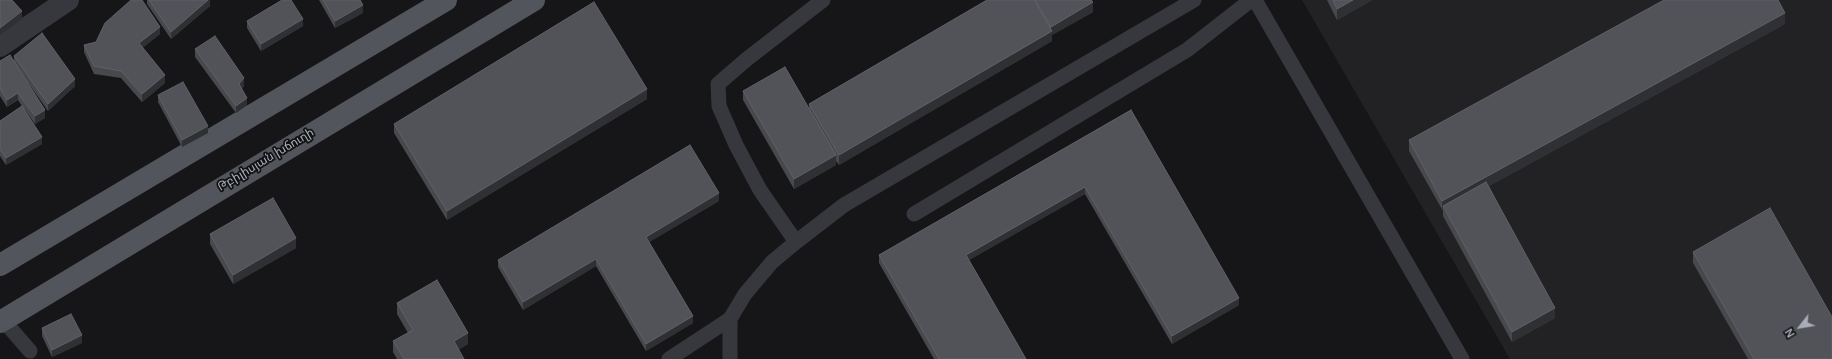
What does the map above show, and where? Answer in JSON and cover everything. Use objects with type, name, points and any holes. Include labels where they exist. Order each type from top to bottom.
[{"type":"main road","points":[[0,265],[446,0]]},
{"type":"main road","name":"Թբիլիսյան խճուղի","points":[[2,321],[534,0]]},
{"type":"street","points":[[0,46],[68,0]]},
{"type":"lane","points":[[796,242],[760,190],[736,145],[719,106],[718,84],[747,59],[823,0]]},
{"type":"lane","points":[[669,359],[730,319],[745,294],[767,267],[796,242],[844,206],[1194,0]]},
{"type":"lane","points":[[914,214],[1187,50],[1251,0]]},
{"type":"lane","points":[[1255,0],[1462,359]]},
{"type":"lane","points":[[730,319],[730,359]]},
{"type":"lane","points":[[2,321],[30,351]]},
{"type":"shaded area","points":[[1302,0],[1832,0],[1832,359],[1510,359]]},
{"type":"building","points":[[0,0],[12,0],[22,11],[0,28]]},
{"type":"building","points":[[131,0],[142,0],[160,27],[139,43],[165,75],[142,94],[121,71],[94,66],[84,45],[96,42],[105,23]]},
{"type":"building","points":[[149,0],[208,0],[171,32]]},
{"type":"building","points":[[282,0],[291,0],[303,19],[261,44],[247,21]]},
{"type":"building","points":[[323,0],[360,0],[363,5],[335,21]]},
{"type":"building","points":[[987,0],[1034,0],[1052,31],[839,155],[809,104]]},
{"type":"building","points":[[1035,0],[1091,0],[1093,2],[1051,27]]},
{"type":"building","points":[[1333,0],[1353,0],[1337,9]]},
{"type":"building","points":[[1664,0],[1778,0],[1785,13],[1442,201],[1409,140]]},
{"type":"building","points":[[594,2],[647,89],[447,211],[394,124]]},
{"type":"building","points":[[42,33],[75,79],[48,104],[14,56]]},
{"type":"building","points":[[215,36],[244,78],[239,84],[247,98],[236,106],[195,49]]},
{"type":"building","points":[[10,55],[45,110],[35,116],[18,93],[7,100],[0,88],[0,61]]},
{"type":"building","points":[[785,67],[836,155],[794,179],[743,91]]},
{"type":"building","points":[[183,82],[208,126],[182,140],[158,95]]},
{"type":"building","points":[[22,106],[42,137],[6,158],[0,149],[0,121]]},
{"type":"building","points":[[1131,110],[1239,298],[1172,336],[1085,187],[966,255],[1026,359],[939,359],[879,255]]},
{"type":"building","points":[[690,145],[719,193],[646,237],[693,316],[646,344],[596,259],[523,302],[498,260]]},
{"type":"building","points":[[1486,182],[1555,308],[1512,332],[1443,206]]},
{"type":"building","points":[[273,198],[296,238],[233,275],[210,234]]},
{"type":"building","points":[[1770,208],[1832,317],[1832,359],[1754,359],[1693,252]]},
{"type":"building","points":[[437,280],[468,333],[454,341],[464,359],[404,359],[393,341],[413,330],[397,303]]},
{"type":"building","points":[[71,314],[82,335],[52,350],[42,328]]}]
